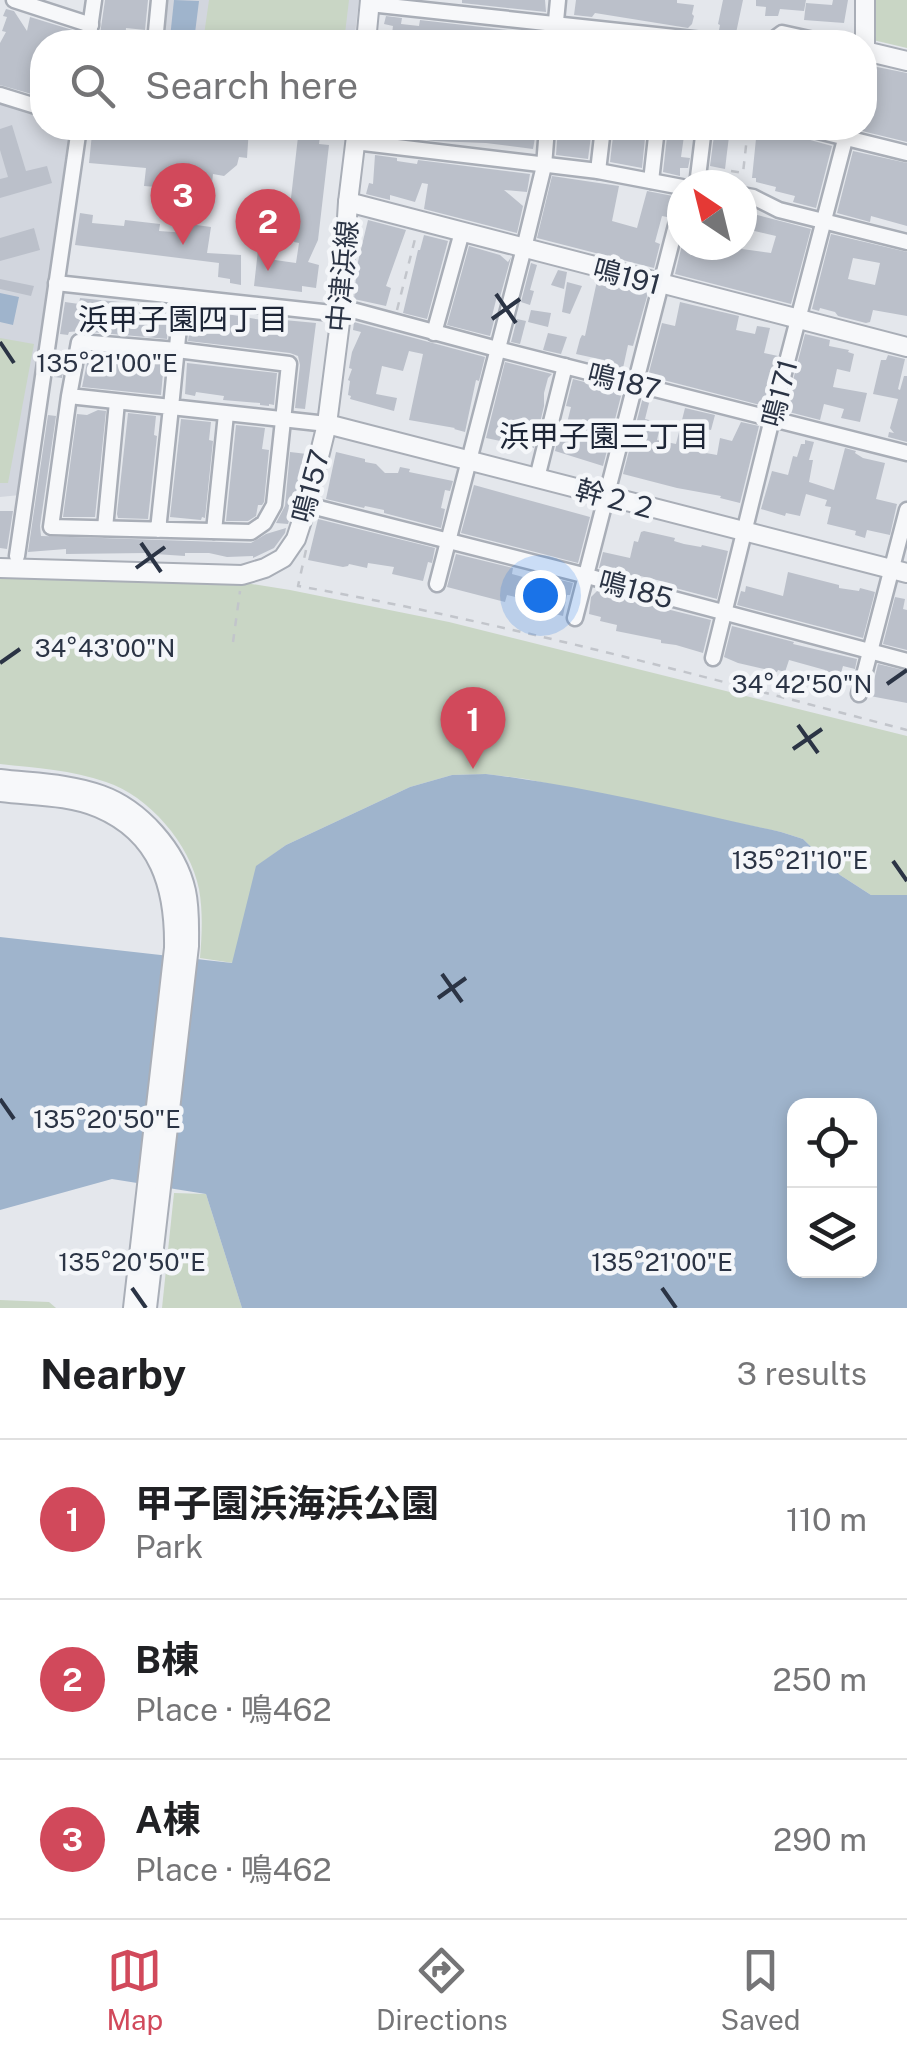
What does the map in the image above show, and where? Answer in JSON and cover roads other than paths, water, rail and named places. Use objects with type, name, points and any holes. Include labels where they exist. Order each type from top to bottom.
[{"type":"street","points":[[14,0],[91,24]]},
{"type":"street","points":[[90,30],[94,0]]},
{"type":"street","points":[[156,30],[159,0]]},
{"type":"street","points":[[555,30],[558,0]]},
{"type":"street","points":[[866,0],[866,30]]},
{"type":"street","points":[[367,30],[370,2],[581,30]]},
{"type":"street","points":[[877,57],[907,61]]},
{"type":"street","points":[[0,95],[30,104]]},
{"type":"street","points":[[17,556],[77,140]]},
{"type":"street","name":"中津浜線","points":[[326,424],[341,310],[355,140]]},
{"type":"street","points":[[386,140],[667,184]]},
{"type":"street","points":[[436,584],[524,248],[544,166],[546,140]]},
{"type":"street","points":[[598,171],[601,140]]},
{"type":"street","points":[[651,180],[656,140]]},
{"type":"street","points":[[698,170],[702,140]]},
{"type":"street","name":"鳴171","points":[[713,658],[845,140]]},
{"type":"street","points":[[870,140],[907,153]]},
{"type":"street","points":[[757,199],[779,210],[907,242]]},
{"type":"street","name":"鳴191","points":[[348,202],[907,348]]},
{"type":"street","points":[[434,332],[462,232]]},
{"type":"street","points":[[575,618],[667,260]]},
{"type":"street","name":"鳴187","points":[[56,283],[341,310],[907,452]]},
{"type":"street","points":[[158,530],[182,297]]},
{"type":"street","points":[[79,342],[289,364],[274,505],[264,523],[251,532],[51,527],[69,396],[79,342]]},
{"type":"street","points":[[537,478],[565,366]]},
{"type":"street","points":[[69,396],[326,424]]},
{"type":"street","points":[[105,528],[117,402]]},
{"type":"street","points":[[38,410],[66,413]]},
{"type":"street","points":[[214,531],[226,414]]},
{"type":"street","name":"幹２２","points":[[326,424],[899,571]]},
{"type":"street","name":"鳴157","points":[[0,568],[242,574],[264,568],[283,558],[296,539],[326,424]]},
{"type":"street","name":"鳴185","points":[[307,506],[907,661]]},
{"type":"street","points":[[860,694],[899,571],[907,510]]},
{"type":"street","points":[[0,778],[74,787],[104,796],[133,813],[172,858],[185,888],[190,918],[182,947],[154,1192],[147,1308]]},
{"type":"street","points":[[0,792],[70,800],[99,808],[124,824],[162,865],[182,947]]},
{"type":"street","points":[[133,1308],[154,1192]]},
{"type":"water","points":[[174,0],[199,1],[195,30],[171,30]]},
{"type":"water","points":[[0,293],[19,297],[13,325],[0,322]]},
{"type":"water","points":[[486,774],[635,800],[803,839],[840,875],[871,895],[907,895],[907,1308],[242,1308],[206,1194],[112,1179],[0,1210],[0,937],[232,963],[256,866],[286,845],[410,787],[452,775]]},
{"type":"place","name":"A棟","points":[[183,245]]},
{"type":"place","name":"B棟","points":[[268,271]]},
{"type":"place","name":"甲子園浜海浜公園","points":[[473,769]]},
{"type":"district","name":"浜甲子園四丁目","points":[[183,319]]},
{"type":"district","name":"浜甲子園三丁目","points":[[604,436]]}]
